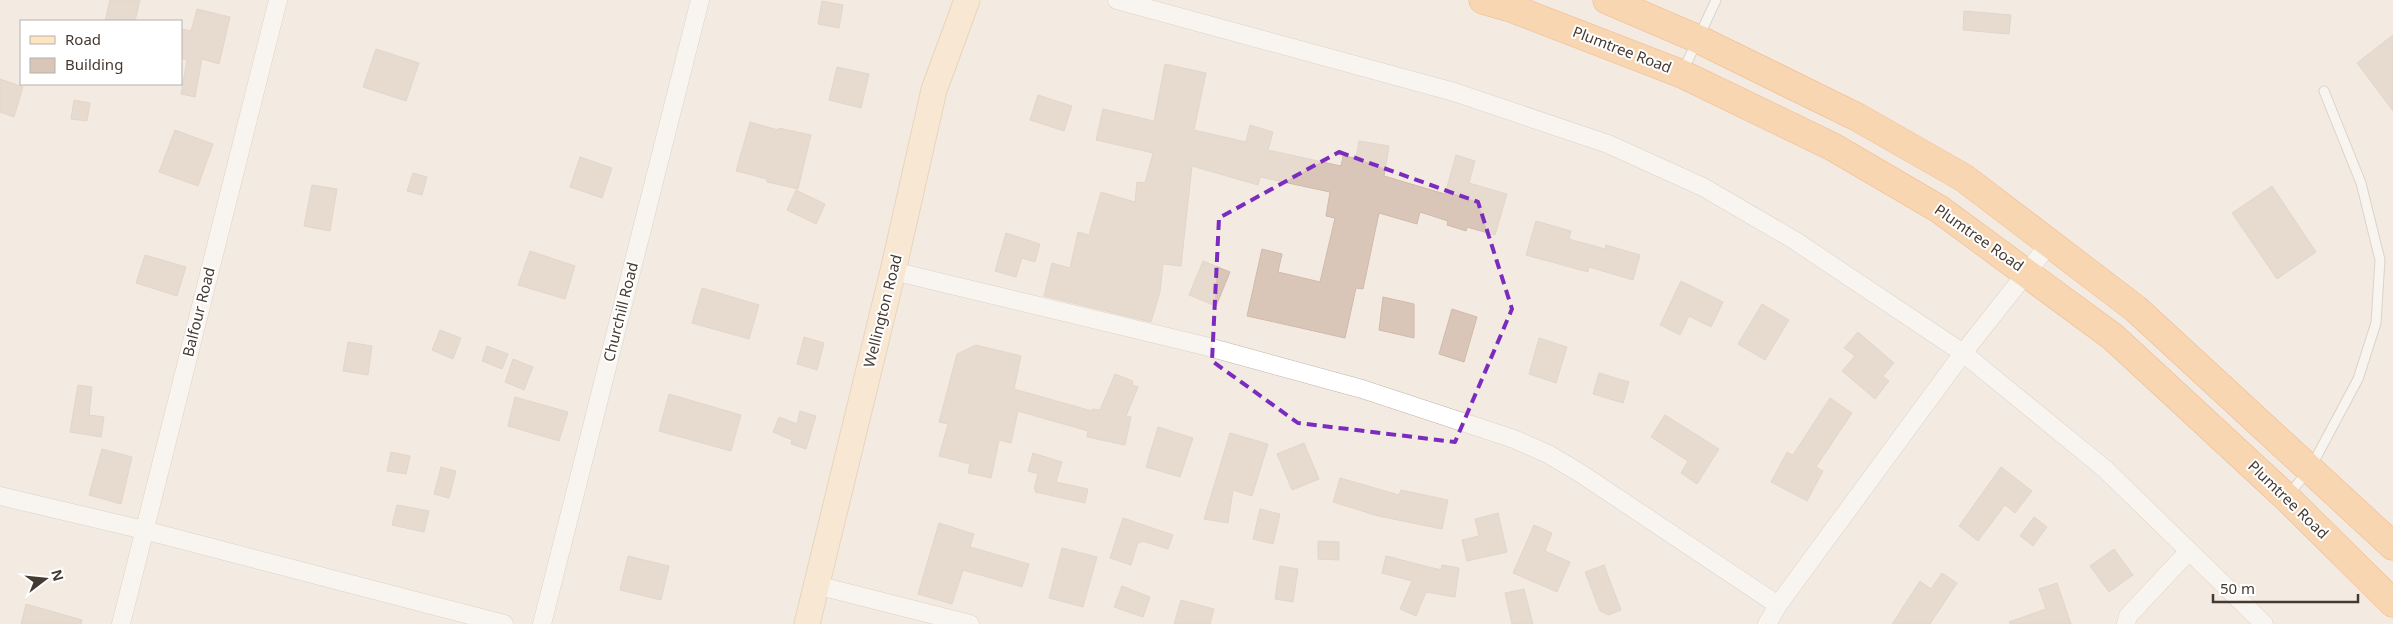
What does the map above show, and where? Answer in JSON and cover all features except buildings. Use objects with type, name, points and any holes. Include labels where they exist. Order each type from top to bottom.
[{"type":"highway","name":"Plumtree Road","points":[[1484,0],[1511,8],[1682,74],[1834,146],[1939,209],[2113,337],[2286,497],[2393,603]]},
{"type":"highway","points":[[1607,0],[1698,39],[1857,117],[1964,178],[2136,309],[2393,546]]},
{"type":"main road","name":"Wellington Road","points":[[807,624],[893,271],[934,90],[967,0]]},
{"type":"street","name":"Balfour Road","points":[[121,624],[278,0]]},
{"type":"street","name":"Churchill Road","points":[[542,624],[700,0]]},
{"type":"street","points":[[1117,0],[1454,92],[1608,144],[1703,188],[1794,240],[1963,353],[2105,469],[2264,624]]},
{"type":"street","points":[[1767,624],[1778,605],[1963,353],[2050,244]]},
{"type":"street","points":[[893,271],[1206,346],[1362,388],[1514,440],[1548,454],[1580,473],[1778,605]]},
{"type":"street","points":[[0,496],[144,530],[504,624]]},
{"type":"street","points":[[2126,624],[2128,616],[2189,551]]},
{"type":"street","points":[[816,585],[970,624]]},
{"type":"lane","points":[[1682,74],[1716,0]]},
{"type":"lane","points":[[2286,497],[2310,468],[2358,379],[2376,323],[2380,260],[2361,183],[2324,91]]},
{"type":"highlighted area","points":[[1339,152],[1478,202],[1512,309],[1455,442],[1298,423],[1212,361],[1219,218]]}]
